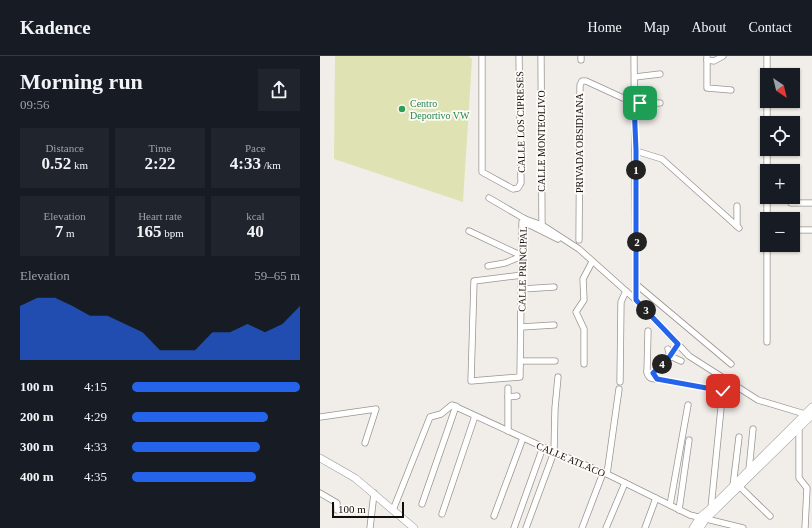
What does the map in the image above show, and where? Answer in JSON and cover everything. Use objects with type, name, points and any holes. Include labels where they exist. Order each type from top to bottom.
[{"type":"street","name":"CALLE LOS CIPRESES","points":[[482,56],[482,172],[513,189],[518,188],[521,183],[519,56]]},
{"type":"street","name":"CALLE MONTEOLIVO","points":[[541,56],[542,225]]},
{"type":"street","points":[[634,56],[636,150],[636,300]]},
{"type":"street","points":[[724,56],[714,61],[707,58],[707,88],[731,90]]},
{"type":"street","points":[[766,56],[767,342]]},
{"type":"street","points":[[635,76],[660,74]]},
{"type":"street","name":"PRIVADA OBSIDIANA","points":[[579,240],[580,85],[582,81],[586,81],[634,103]]},
{"type":"street","points":[[634,103],[660,103]]},
{"type":"street","points":[[636,150],[662,159],[738,227],[737,206]]},
{"type":"street","points":[[489,198],[525,219]]},
{"type":"street","points":[[800,203],[812,203]]},
{"type":"street","name":"CALLE PRINCIPAL","points":[[522,275],[474,281],[472,381],[520,377],[523,289],[522,222],[525,219],[542,225],[579,250],[636,300],[689,356],[758,400],[810,415]]},
{"type":"street","points":[[554,288],[523,289],[526,223],[558,239]]},
{"type":"street","points":[[800,230],[812,230]]},
{"type":"street","points":[[469,231],[522,256]]},
{"type":"street","points":[[516,253],[522,256]]},
{"type":"street","points":[[488,266],[505,263],[522,256]]},
{"type":"street","points":[[584,364],[584,329],[576,312],[584,300],[583,279],[592,262]]},
{"type":"street","points":[[637,284],[731,364]]},
{"type":"street","points":[[620,382],[621,302],[626,292]]},
{"type":"street","points":[[521,327],[554,325]]},
{"type":"street","points":[[648,331],[650,372],[657,379],[723,391]]},
{"type":"street","points":[[650,372],[678,344]]},
{"type":"street","points":[[670,352],[681,361]]},
{"type":"street","points":[[521,361],[555,361]]},
{"type":"street","points":[[526,528],[554,452],[554,408],[558,377]]},
{"type":"street","points":[[508,388],[508,431]]},
{"type":"street","points":[[582,528],[605,473],[620,389]]},
{"type":"street","points":[[508,397],[517,396]]},
{"type":"street","points":[[670,505],[688,405]]},
{"type":"street","points":[[422,504],[453,406]]},
{"type":"street","points":[[393,510],[430,417],[441,414],[453,406]]},
{"type":"street","name":"CALLE ATLACO","points":[[453,406],[554,452],[625,482],[690,515],[700,524],[743,528]]},
{"type":"street","points":[[749,473],[799,429],[810,415],[812,407]]},
{"type":"street","points":[[711,508],[722,408]]},
{"type":"street","points":[[320,418],[376,409],[365,443]]},
{"type":"street","points":[[700,524],[749,473],[810,415]]},
{"type":"street","points":[[442,514],[475,416]]},
{"type":"street","points":[[749,473],[753,429]]},
{"type":"street","points":[[799,429],[799,478],[807,488],[805,528]]},
{"type":"street","points":[[700,524],[711,508],[737,487],[739,437]]},
{"type":"street","points":[[494,516],[523,438]]},
{"type":"street","points":[[679,510],[689,440]]},
{"type":"street","points":[[514,528],[543,447]]},
{"type":"street","points":[[320,458],[345,471],[374,493],[414,528]]},
{"type":"street","points":[[606,528],[625,482]]},
{"type":"street","points":[[737,487],[770,516]]},
{"type":"street","points":[[320,493],[337,503],[337,510]]},
{"type":"street","points":[[370,528],[374,493]]},
{"type":"street","points":[[645,528],[656,498]]},
{"type":"green space","name":"Centro Deportivo VW","points":[[335,56],[468,56],[472,59],[463,202],[334,159]]},
{"type":"place","name":"Centro Deportivo VW","points":[[402,109]]},
{"type":"route","points":[[640,103],[634,103],[636,150],[636,300],[678,344],[670,356],[653,373],[657,379],[723,391]]}]
